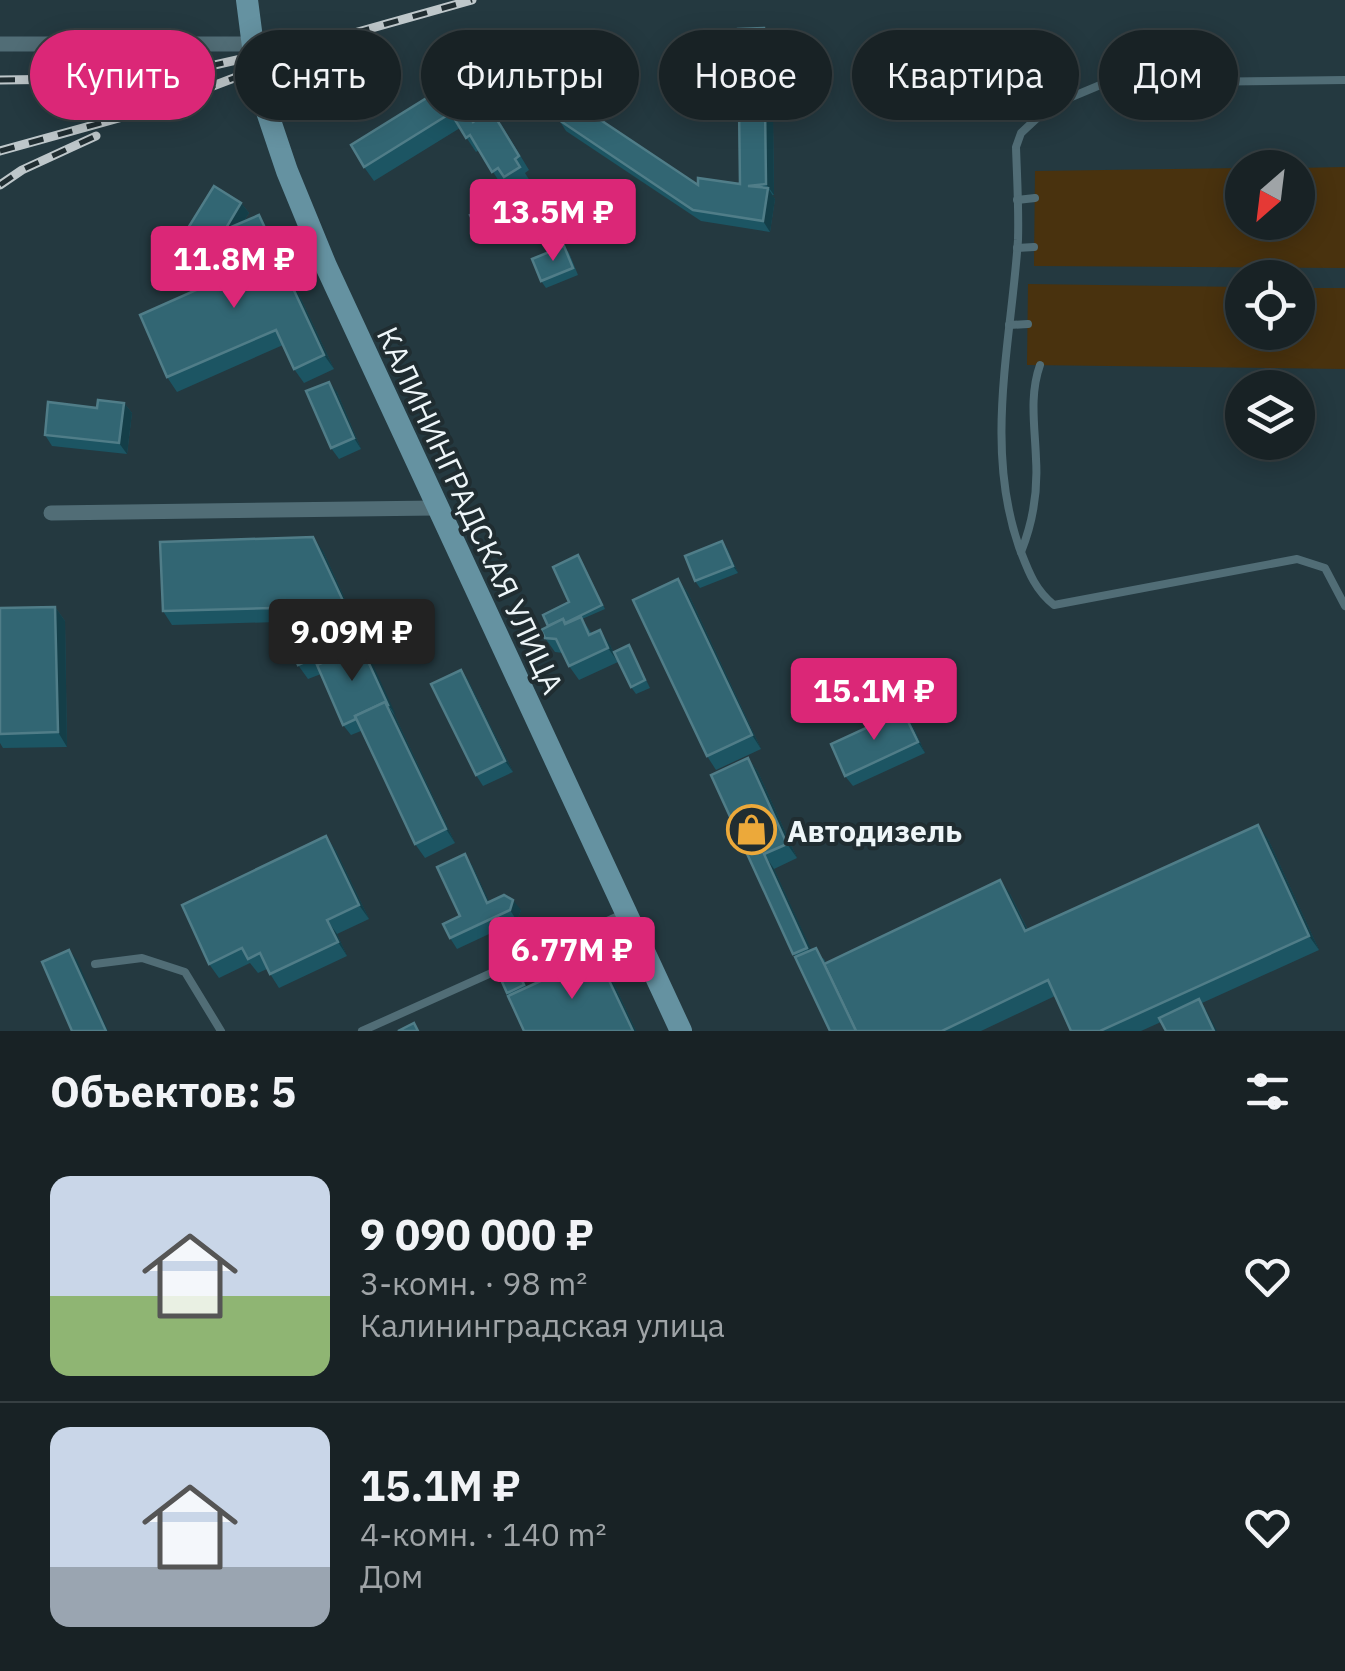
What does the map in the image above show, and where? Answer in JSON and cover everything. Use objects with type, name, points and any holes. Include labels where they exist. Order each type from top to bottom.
[{"type":"street","name":"КАЛИНИНГРАДСКАЯ УЛИЦА","points":[[248,0],[251,30]]},
{"type":"street","points":[[0,44],[235,44]]},
{"type":"street","name":"КАЛИНИНГРАДСКАЯ УЛИЦА","points":[[270,120],[326,266],[682,1031]]},
{"type":"street","points":[[51,513],[436,508]]},
{"type":"lane","points":[[1345,80],[1105,82],[1050,106],[1021,132],[1016,147],[1017,248],[1002,400],[1002,478],[1021,552],[1038,593],[1054,605],[1297,559],[1325,568],[1345,606]]},
{"type":"lane","points":[[1017,200],[1034,198]]},
{"type":"lane","points":[[1017,248],[1034,247]]},
{"type":"lane","points":[[1008,325],[1028,324]]},
{"type":"lane","points":[[1021,552],[1035,504],[1033,385],[1040,365]]},
{"type":"lane","points":[[362,1031],[626,912]]},
{"type":"lane","points":[[95,964],[142,958],[185,972],[222,1031]]},
{"type":"shaded area","points":[[0,0],[1345,0],[1345,1031],[0,1031]]},
{"type":"shaded area","points":[[1345,167],[1345,268],[1315,268],[1315,260],[1225,260],[1225,267],[1034,266],[1035,171],[1225,168],[1225,240],[1315,240],[1315,168]]},
{"type":"shaded area","points":[[1028,284],[1225,287],[1225,350],[1315,350],[1315,288],[1345,288],[1345,369],[1027,365]]},
{"type":"building","points":[[421,102],[421,120],[440,120],[364,167],[351,145],[391,120],[401,120],[401,114]]},
{"type":"building","points":[[455,120],[497,120],[519,156],[515,159],[520,167],[504,177],[498,168],[492,172],[470,135],[466,138]]},
{"type":"building","points":[[559,120],[600,120],[698,185],[698,178],[740,184],[739,120],[765,120],[766,184],[748,186],[768,188],[763,221],[693,210]]},
{"type":"building","points":[[214,186],[241,203],[216,245],[188,228]]},
{"type":"building","points":[[507,197],[517,219],[481,236],[470,215]]},
{"type":"building","points":[[259,215],[324,355],[294,369],[276,330],[167,377],[140,315],[248,267],[229,228]]},
{"type":"building","points":[[564,246],[573,268],[541,281],[532,259]]},
{"type":"building","points":[[329,382],[354,438],[331,448],[306,391]]},
{"type":"building","points":[[98,400],[124,403],[119,443],[45,435],[48,402],[97,408]]},
{"type":"building","points":[[313,537],[360,637],[298,665],[272,608],[163,611],[160,542]]},
{"type":"building","points":[[722,541],[733,566],[695,581],[685,556]]},
{"type":"building","points":[[578,555],[602,605],[565,623],[563,619],[548,626],[543,615],[569,602],[553,567]]},
{"type":"building","points":[[678,579],[752,735],[707,756],[633,600]]},
{"type":"building","points":[[55,607],[58,732],[0,734],[0,608]]},
{"type":"building","points":[[581,617],[589,635],[600,630],[608,648],[569,666],[556,639],[545,638],[541,630],[563,619],[565,624]]},
{"type":"building","points":[[629,645],[645,680],[631,687],[614,652]]},
{"type":"building","points":[[361,646],[388,705],[385,702],[343,725],[317,665]]},
{"type":"building","points":[[461,670],[505,761],[476,775],[431,684]]},
{"type":"building","points":[[385,702],[446,829],[415,844],[355,716]]},
{"type":"building","points":[[903,711],[918,742],[845,776],[831,744]]},
{"type":"building","points":[[748,758],[787,844],[764,854],[807,948],[793,954],[711,775]]},
{"type":"building","points":[[1258,825],[1309,936],[1100,1031],[1071,1031],[1048,980],[942,1031],[856,1031],[824,964],[1000,880],[1025,931]]},
{"type":"building","points":[[326,836],[359,905],[327,920],[338,942],[270,974],[260,953],[248,959],[242,948],[209,964],[182,905]]},
{"type":"building","points":[[465,854],[487,903],[504,895],[513,900],[510,910],[450,938],[443,924],[460,916],[437,867]]},
{"type":"building","points":[[816,948],[856,1031],[830,1031],[795,957]]},
{"type":"building","points":[[69,950],[106,1031],[72,1031],[42,962]]},
{"type":"building","points":[[597,955],[633,1031],[524,1031],[508,996]]},
{"type":"building","points":[[516,967],[524,985],[507,993],[499,975]]},
{"type":"building","points":[[1199,999],[1214,1031],[1166,1031],[1159,1018]]},
{"type":"building","points":[[414,1023],[418,1031],[398,1031]]},
{"type":"railway","points":[[0,80],[157,78],[347,35],[472,0]]},
{"type":"railway","points":[[0,151],[155,108],[235,78]]},
{"type":"railway","points":[[0,185],[22,170],[96,136]]},
{"type":"place","name":"Автодизель","points":[[752,830]]}]
